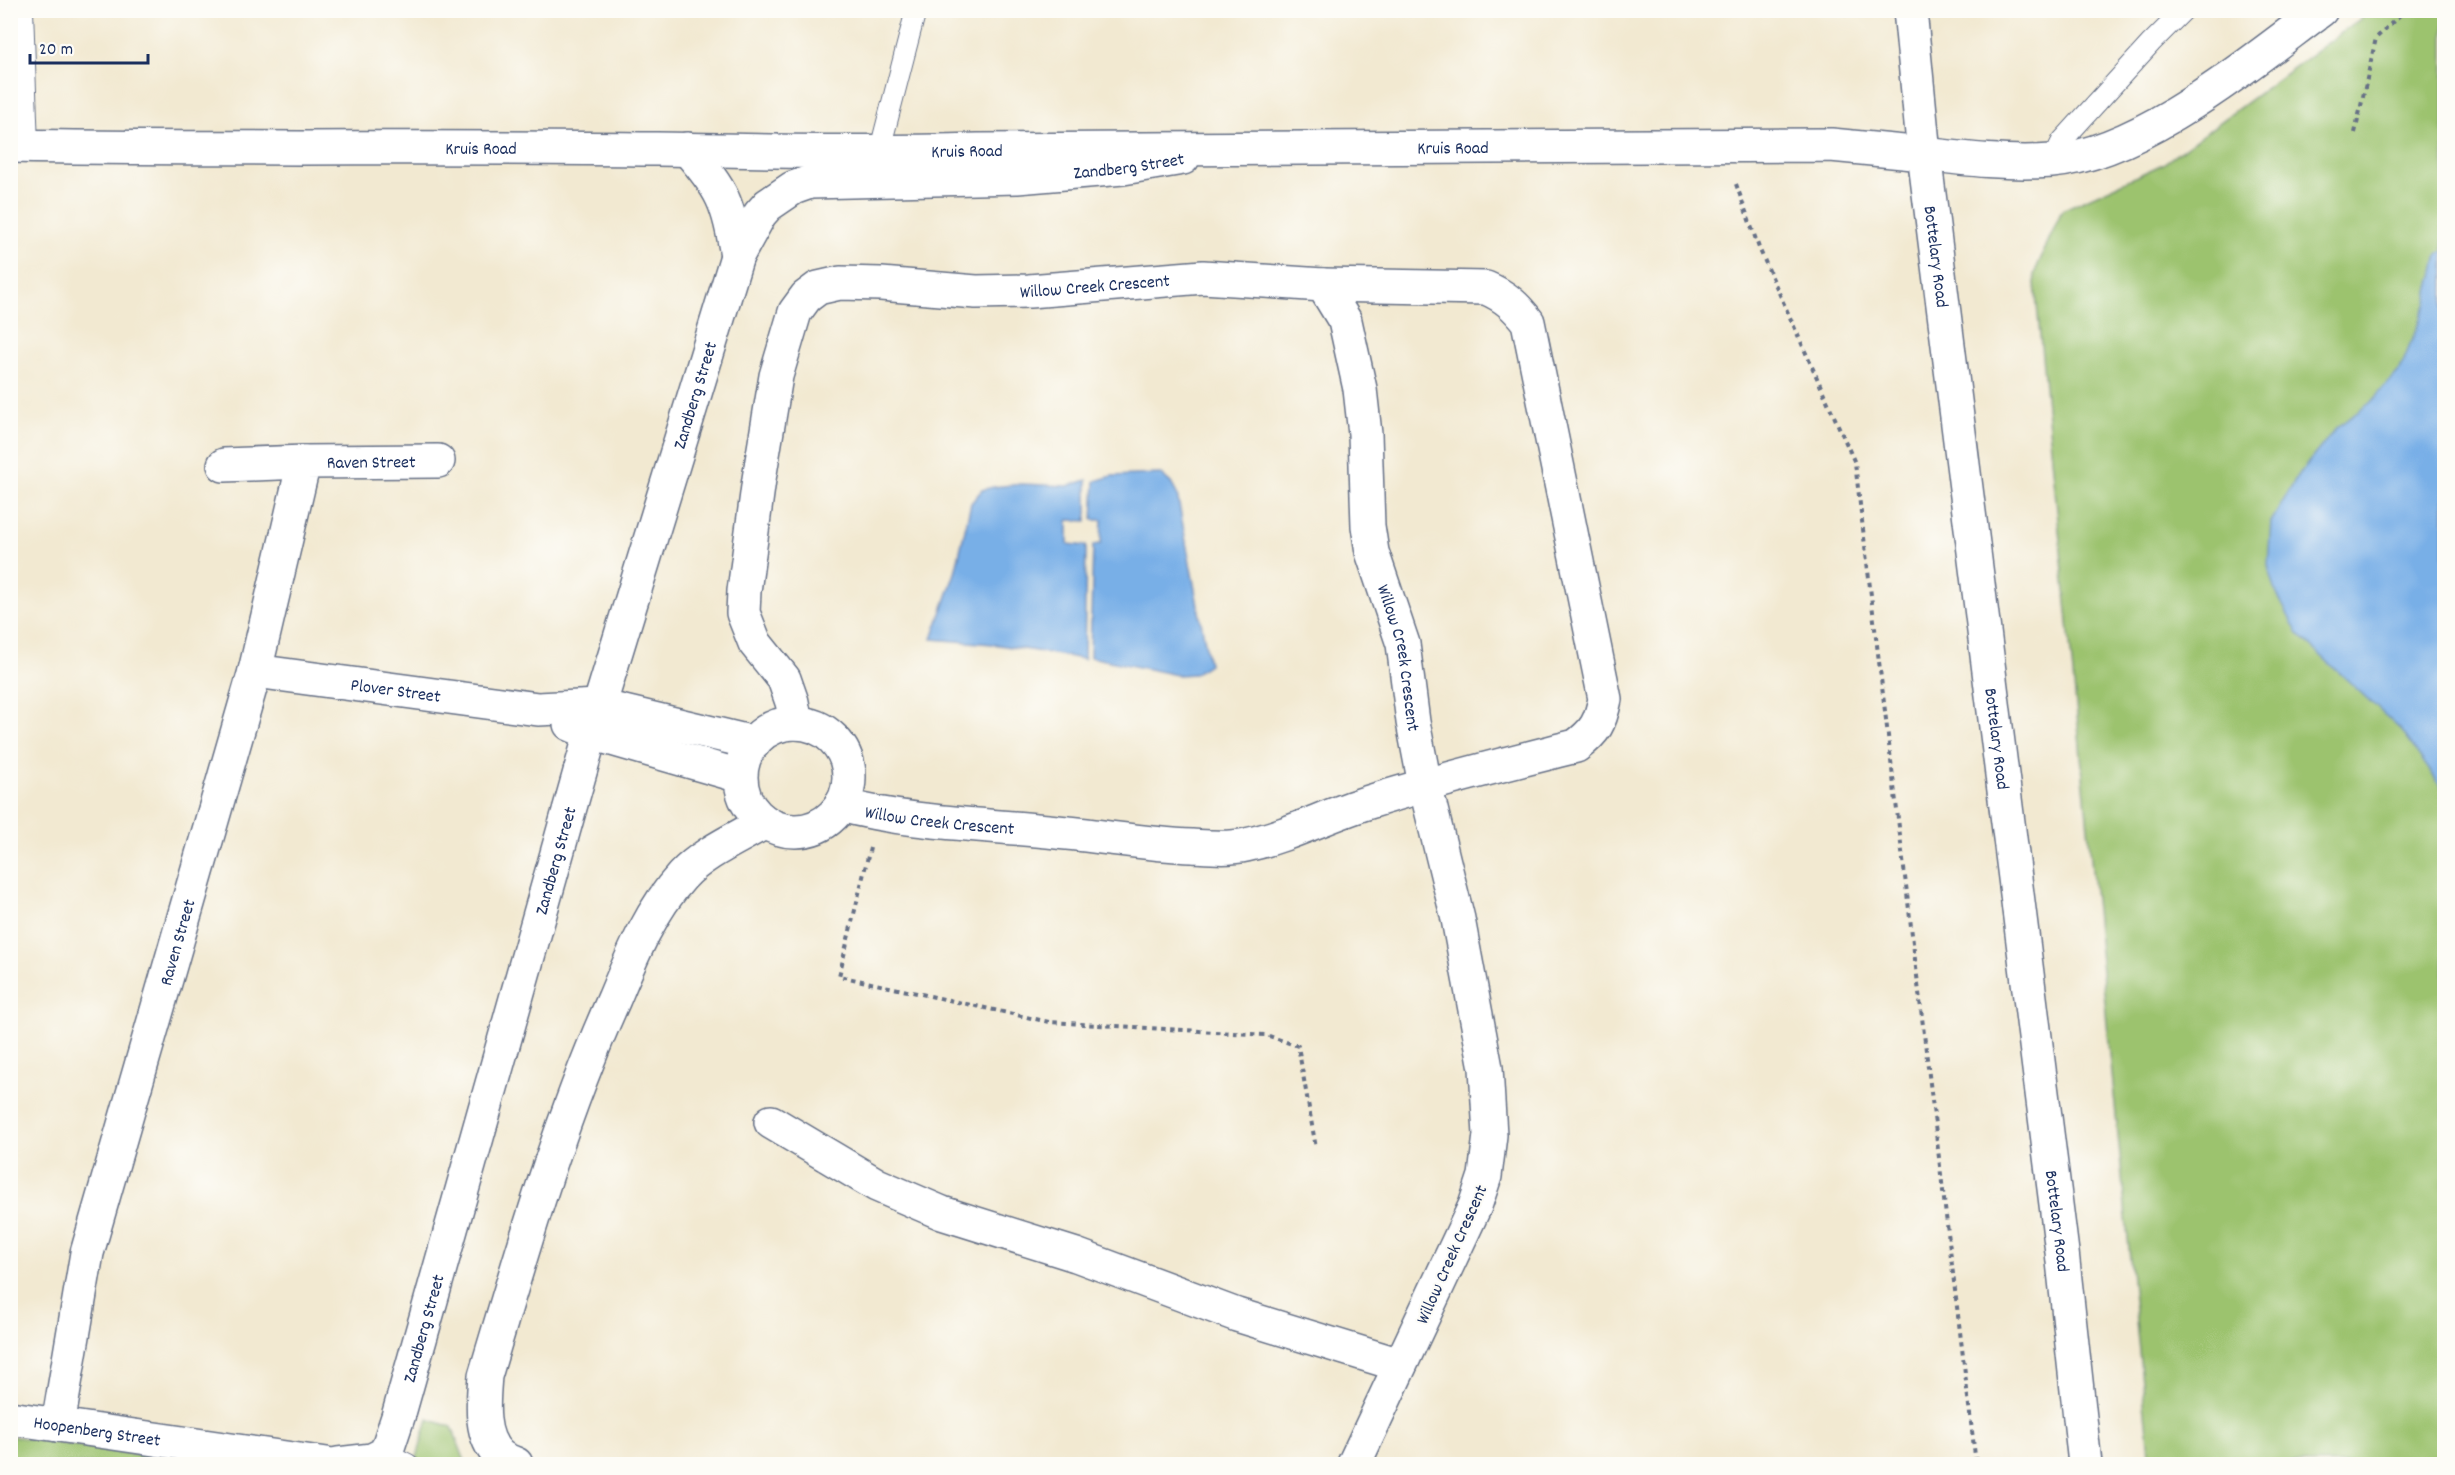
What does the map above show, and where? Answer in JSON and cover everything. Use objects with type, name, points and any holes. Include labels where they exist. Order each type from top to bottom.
[{"type":"street","name":"Bottelary Road","points":[[1910,10],[1924,154],[2062,1252],[2085,1464]]},
{"type":"street","name":"Kruis Road","points":[[19,146],[220,149],[687,149],[879,153],[978,150],[1831,145],[1991,161],[2052,161],[2102,150],[2152,128],[2243,68],[2321,10]]},
{"type":"street","name":"Zandberg Street","points":[[687,149],[720,189],[732,219],[737,256]]},
{"type":"street","name":"Zandberg Street","points":[[388,1459],[595,719],[737,256],[768,205],[793,188],[810,182],[1017,177],[1123,168],[1230,150]]},
{"type":"street","name":"Willow Creek Crescent","points":[[796,723],[784,679],[755,642],[743,613],[759,479],[776,376],[795,312],[806,297],[818,288],[840,283],[976,292],[1029,291],[1203,277],[1323,285],[1345,321],[1360,389],[1365,434],[1371,552],[1403,644],[1413,722],[1425,785],[1458,919],[1484,1056],[1490,1135],[1485,1176],[1475,1206],[1354,1464]]},
{"type":"street","points":[[1323,285],[1486,288],[1501,294],[1516,306],[1528,322],[1603,687],[1605,699],[1601,718],[1593,733],[1576,747],[1425,785]]},
{"type":"street","name":"Raven Street","points":[[224,465],[438,461]]},
{"type":"street","name":"Raven Street","points":[[57,1425],[87,1253],[255,671],[304,462]]},
{"type":"street","name":"Plover Street","points":[[255,671],[538,709],[595,719]]},
{"type":"street","points":[[595,719],[754,742]]},
{"type":"street","points":[[595,719],[740,776]]},
{"type":"street","points":[[796,723],[812,725],[826,733],[838,744],[846,758],[849,774],[847,791],[841,806],[828,821],[809,830],[789,832],[770,826],[754,813],[743,795],[740,776],[745,756],[754,742],[774,727],[796,723]]},
{"type":"street","name":"Willow Creek Crescent","points":[[841,806],[878,815],[951,825],[1057,832],[1148,844],[1244,846],[1298,830],[1363,804],[1425,785]]},
{"type":"street","points":[[516,1464],[500,1455],[489,1441],[483,1400],[485,1376],[540,1192],[586,1059],[629,963],[660,904],[683,875],[704,858],[765,822]]},
{"type":"street","points":[[771,1122],[877,1185],[942,1212],[1076,1255],[1237,1315],[1400,1365]]},
{"type":"street","name":"Hoopenberg Street","points":[[10,1418],[327,1464]]},
{"type":"street","points":[[338,1464],[388,1459]]},
{"type":"lane","points":[[19,146],[23,10]]},
{"type":"lane","points":[[879,153],[916,10]]},
{"type":"lane","points":[[2052,161],[2062,141],[2184,10]]},
{"type":"path","points":[[2355,133],[2376,38],[2402,14],[2413,10]]},
{"type":"path","points":[[1722,146],[1759,248],[1855,463],[1976,1464]]},
{"type":"path","points":[[878,815],[838,976],[1048,1022],[1266,1035],[1298,1046],[1316,1148]]},
{"type":"green space","points":[[2371,11],[2444,11],[2444,1464],[2150,1464],[2034,274],[2062,210],[2163,164]]},
{"type":"green space","points":[[428,1419],[452,1427],[466,1464],[415,1464]]},
{"type":"green space","points":[[11,1436],[205,1464],[11,1464]]},
{"type":"water","points":[[2444,251],[2444,791],[2402,731],[2298,634],[2276,592],[2268,565],[2271,522],[2299,474],[2337,427],[2370,403],[2400,370],[2426,305],[2438,255]]},
{"type":"water","points":[[1161,474],[1171,483],[1177,494],[1209,664],[1194,674],[1177,675],[1090,657],[1093,545],[1101,544],[1102,520],[1093,520],[1095,481],[1112,476]]},
{"type":"water","points":[[1087,480],[1087,521],[1068,520],[1068,544],[1086,546],[1084,659],[993,644],[932,639],[955,573],[971,503],[982,490],[1021,484],[1068,486]]}]
